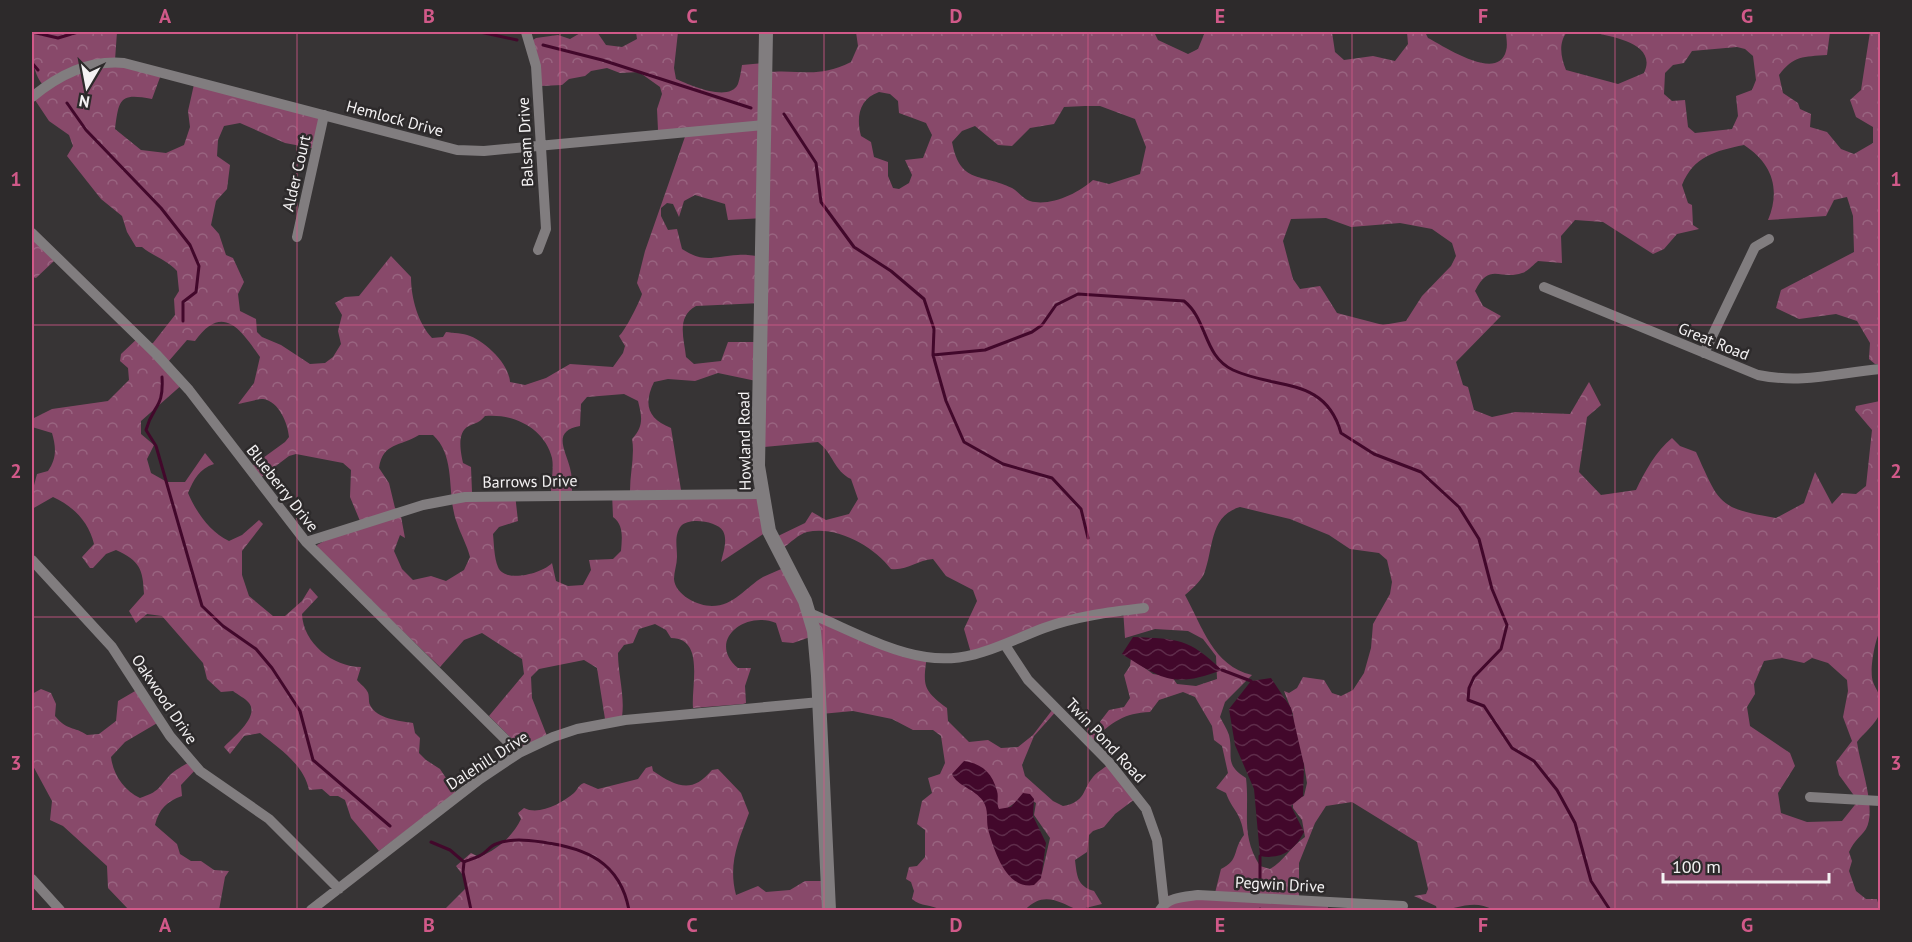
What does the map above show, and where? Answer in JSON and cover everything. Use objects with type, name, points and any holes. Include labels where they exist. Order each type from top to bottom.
[{"type":"street","name":"Balsam Drive","points":[[526,32],[536,66],[546,229],[538,250]]},
{"type":"street","name":"Howland Road","points":[[766,32],[758,447],[761,494],[769,531],[809,613],[817,656],[829,910]]},
{"type":"street","name":"Hemlock Drive","points":[[32,98],[50,82],[105,62],[124,63],[457,150],[484,151],[765,125]]},
{"type":"street","name":"Alder Court","points":[[297,237],[324,116]]},
{"type":"street","name":"Blueberry Drive","points":[[32,234],[150,348],[189,390],[306,542],[519,753]]},
{"type":"street","points":[[1704,353],[1755,247],[1769,239]]},
{"type":"street","name":"Great Road","points":[[1544,287],[1758,375],[1781,380],[1827,378],[1881,369]]},
{"type":"street","name":"Barrows Drive","points":[[306,542],[423,505],[465,497],[761,494]]},
{"type":"street","name":"Oakwood Drive","points":[[32,560],[112,647],[170,736],[200,771],[268,819],[339,889]]},
{"type":"street","points":[[809,613],[898,650],[927,657],[967,658],[1044,628],[1074,619],[1144,608]]},
{"type":"street","name":"Twin Pond Road","points":[[1005,645],[1028,680],[1108,761],[1146,809],[1157,840],[1162,907]]},
{"type":"street","name":"Dalehill Drive","points":[[311,910],[480,779],[519,753],[553,737],[600,724],[819,702]]},
{"type":"street","points":[[1810,797],[1881,801]]},
{"type":"street","points":[[32,879],[60,910]]},
{"type":"street","name":"Pegwin Drive","points":[[1162,907],[1173,899],[1197,895],[1403,906]]},
{"type":"green space","points":[[32,32],[117,32],[115,60],[162,72],[152,99],[127,98],[120,104],[118,110],[115,129],[141,150],[166,153],[184,145],[190,127],[188,111],[195,80],[325,112],[317,149],[285,143],[240,123],[224,126],[218,140],[217,156],[230,165],[227,189],[216,201],[211,225],[219,234],[226,255],[233,258],[244,282],[238,294],[240,311],[256,319],[257,332],[262,337],[281,345],[310,364],[325,363],[333,357],[341,344],[338,331],[342,315],[335,303],[345,297],[359,296],[391,256],[411,277],[416,310],[432,338],[443,337],[446,332],[464,334],[476,339],[489,348],[501,361],[509,375],[510,382],[525,385],[546,378],[570,364],[613,367],[623,353],[625,346],[619,336],[625,329],[642,294],[637,283],[645,251],[687,131],[658,130],[657,109],[662,94],[660,87],[639,72],[620,73],[607,68],[569,79],[562,85],[541,86],[533,40],[536,38],[558,35],[570,39],[582,32],[597,32],[606,45],[622,47],[637,39],[636,32],[678,32],[674,68],[676,79],[709,91],[726,92],[738,84],[742,65],[765,63],[767,72],[819,72],[851,62],[858,46],[856,32],[1154,32],[1158,40],[1188,54],[1198,49],[1205,32],[1255,34],[1258,32],[1332,32],[1335,52],[1344,60],[1373,56],[1395,61],[1408,44],[1407,32],[1425,32],[1428,38],[1457,54],[1481,63],[1492,63],[1501,60],[1506,51],[1506,32],[1567,32],[1562,41],[1561,51],[1566,70],[1618,84],[1644,73],[1647,63],[1645,55],[1631,43],[1592,32],[1830,32],[1827,55],[1794,60],[1779,75],[1783,93],[1798,103],[1800,109],[1811,114],[1810,127],[1827,132],[1841,149],[1854,154],[1873,143],[1873,127],[1856,117],[1850,100],[1861,90],[1870,32],[1880,32],[1880,364],[1875,364],[1869,359],[1870,343],[1857,321],[1836,314],[1799,319],[1776,308],[1781,290],[1854,252],[1853,216],[1847,197],[1834,200],[1826,216],[1768,220],[1774,198],[1774,187],[1767,168],[1754,152],[1744,145],[1707,156],[1693,167],[1682,185],[1688,203],[1692,205],[1693,225],[1699,229],[1677,234],[1664,249],[1653,254],[1603,222],[1575,220],[1561,236],[1562,263],[1538,261],[1522,273],[1491,274],[1486,277],[1475,291],[1483,306],[1501,316],[1456,362],[1463,385],[1468,387],[1474,410],[1492,417],[1515,412],[1570,414],[1589,382],[1601,405],[1587,417],[1579,472],[1601,495],[1636,490],[1651,462],[1672,438],[1680,446],[1696,452],[1710,483],[1723,501],[1742,511],[1776,518],[1804,503],[1815,472],[1832,504],[1842,493],[1856,494],[1866,486],[1872,430],[1855,410],[1856,406],[1880,401],[1880,631],[1872,663],[1872,677],[1881,699],[1881,707],[1879,716],[1857,742],[1870,811],[1866,829],[1849,852],[1852,861],[1849,871],[1856,891],[1866,899],[1877,899],[1880,910],[1493,910],[1472,905],[1437,910],[1436,906],[1414,896],[1426,894],[1428,889],[1417,842],[1352,802],[1326,806],[1315,823],[1299,863],[1299,898],[1328,903],[1328,910],[1156,910],[1164,896],[1215,893],[1221,869],[1231,862],[1244,835],[1239,816],[1226,793],[1216,788],[1228,773],[1222,746],[1214,740],[1212,726],[1195,697],[1183,692],[1159,700],[1150,712],[1133,714],[1119,720],[1093,740],[1089,736],[1109,710],[1124,707],[1130,698],[1124,675],[1130,666],[1131,658],[1153,674],[1172,677],[1177,684],[1196,686],[1217,679],[1216,656],[1203,639],[1188,631],[1155,629],[1125,638],[1123,609],[971,653],[964,629],[977,601],[973,590],[946,576],[933,559],[891,569],[875,553],[854,539],[818,531],[804,533],[783,548],[776,537],[805,523],[812,512],[826,520],[849,514],[858,499],[851,479],[845,476],[818,442],[764,447],[761,382],[718,373],[695,381],[668,379],[654,382],[648,404],[653,416],[671,428],[681,490],[761,490],[771,529],[721,562],[725,538],[720,528],[696,521],[681,526],[677,537],[674,579],[675,585],[683,595],[700,604],[720,605],[727,603],[763,577],[788,566],[812,610],[870,637],[927,655],[926,686],[933,696],[947,708],[948,721],[969,742],[988,740],[1001,748],[1018,747],[1033,735],[1056,705],[1059,708],[1034,736],[1022,765],[1025,776],[1053,801],[1063,806],[1076,802],[1093,777],[1112,762],[1139,796],[1115,814],[1104,827],[1089,835],[1087,852],[1075,860],[1077,876],[1081,883],[1094,891],[1102,904],[1077,910],[1063,903],[1044,899],[1031,904],[1025,910],[941,910],[919,903],[912,899],[914,891],[911,882],[906,879],[909,867],[917,866],[925,857],[925,830],[917,824],[922,801],[932,793],[928,778],[940,774],[945,763],[941,736],[933,730],[913,730],[892,719],[853,711],[821,714],[816,635],[793,643],[782,642],[776,623],[764,620],[742,624],[733,630],[728,638],[726,648],[729,658],[738,668],[751,668],[745,686],[746,703],[693,708],[692,654],[682,640],[671,638],[666,630],[655,624],[639,629],[633,643],[624,645],[618,653],[623,701],[622,717],[605,719],[597,668],[584,660],[539,669],[531,677],[532,698],[547,736],[522,749],[489,716],[524,674],[522,659],[482,633],[464,640],[440,667],[318,550],[317,545],[360,521],[350,497],[351,470],[343,463],[296,454],[289,456],[260,478],[252,466],[285,442],[289,437],[287,426],[278,408],[269,401],[261,399],[238,404],[254,383],[260,357],[246,338],[231,324],[214,323],[205,329],[195,341],[187,340],[168,362],[184,383],[141,421],[141,434],[154,445],[147,459],[151,473],[167,482],[185,482],[205,453],[214,464],[198,475],[188,493],[204,521],[229,541],[242,535],[259,520],[263,524],[242,551],[242,575],[249,596],[273,616],[285,616],[302,601],[310,588],[318,597],[302,614],[308,635],[314,644],[330,658],[340,663],[361,667],[357,680],[368,693],[369,703],[373,710],[389,718],[413,723],[415,733],[420,738],[419,753],[440,769],[456,793],[379,851],[351,818],[345,800],[338,796],[330,796],[322,789],[309,790],[297,765],[260,733],[244,736],[230,754],[224,747],[248,721],[251,715],[249,703],[233,691],[221,692],[207,679],[203,663],[162,616],[147,614],[136,623],[129,611],[144,594],[143,578],[135,562],[116,550],[106,554],[93,568],[90,568],[82,557],[94,544],[92,536],[79,516],[67,505],[53,497],[32,509],[32,493],[37,474],[48,471],[55,452],[52,433],[32,427],[32,419],[52,409],[108,401],[129,380],[128,368],[120,361],[121,354],[140,336],[150,344],[153,343],[175,315],[174,299],[179,291],[177,271],[142,247],[136,247],[127,232],[122,216],[101,199],[67,156],[73,146],[69,135],[49,121],[33,97],[45,87],[40,82],[35,69]],"holes":[[[1737,47],[1745,49],[1753,56],[1756,80],[1752,90],[1736,96],[1738,116],[1732,129],[1695,133],[1688,127],[1685,100],[1672,101],[1664,94],[1665,73],[1673,65],[1684,63],[1692,51]],[[879,92],[890,94],[898,101],[899,113],[926,123],[932,135],[923,158],[905,160],[912,175],[909,183],[899,189],[893,188],[888,176],[888,162],[874,157],[871,142],[861,136],[859,116],[867,99]],[[1100,106],[1135,119],[1146,147],[1140,174],[1109,184],[1093,180],[1064,198],[1038,202],[1027,200],[1012,188],[1001,183],[967,171],[956,156],[952,142],[962,131],[975,126],[998,145],[1012,146],[1030,128],[1054,124],[1064,107]],[[695,195],[725,204],[728,220],[764,218],[762,257],[741,255],[703,258],[690,254],[682,249],[677,229],[668,230],[661,216],[661,208],[667,203],[673,204],[679,217],[684,201]],[[1326,218],[1351,227],[1400,223],[1432,229],[1452,243],[1456,256],[1451,266],[1422,296],[1406,321],[1383,325],[1337,313],[1320,286],[1300,289],[1293,279],[1283,241],[1291,219]],[[761,303],[760,342],[728,342],[721,361],[694,364],[686,357],[683,335],[684,322],[696,306]],[[624,394],[638,401],[641,421],[639,430],[632,439],[630,491],[612,493],[613,517],[617,520],[622,532],[621,551],[613,559],[589,560],[591,570],[583,585],[568,586],[556,581],[552,563],[541,570],[524,575],[508,575],[502,572],[496,559],[493,534],[499,527],[518,521],[515,494],[472,492],[471,467],[463,463],[461,454],[462,433],[485,416],[507,417],[527,425],[543,439],[552,458],[551,492],[572,492],[571,474],[563,436],[571,428],[580,426],[581,404],[587,397]],[[419,435],[433,435],[445,454],[454,512],[470,557],[464,570],[446,581],[431,576],[413,580],[402,569],[394,551],[400,535],[405,538],[400,511],[395,508],[389,483],[379,468],[384,454],[393,446]],[[1240,507],[1290,519],[1329,535],[1350,549],[1379,553],[1387,560],[1392,582],[1390,594],[1373,624],[1371,648],[1364,673],[1353,690],[1341,696],[1332,693],[1324,680],[1303,677],[1297,688],[1289,693],[1284,691],[1293,714],[1295,745],[1304,764],[1307,783],[1304,796],[1293,800],[1293,808],[1302,820],[1305,837],[1270,869],[1260,866],[1250,844],[1246,778],[1232,764],[1229,735],[1220,717],[1225,702],[1252,675],[1227,663],[1218,654],[1203,632],[1185,595],[1204,574],[1218,525],[1230,511]],[[1782,658],[1804,663],[1812,658],[1828,663],[1847,680],[1848,691],[1843,717],[1852,741],[1836,762],[1839,775],[1858,801],[1842,821],[1807,822],[1781,813],[1778,793],[1795,766],[1790,753],[1750,726],[1747,707],[1755,694],[1754,684],[1764,661]],[[1025,796],[1036,803],[1034,815],[1050,838],[1042,873],[1039,876],[1006,809]]]},
{"type":"green space","points":[[32,230],[54,261],[36,278],[32,277]]},
{"type":"green space","points":[[142,687],[159,722],[125,742],[111,757],[114,770],[124,786],[140,798],[155,791],[172,773],[194,759],[199,766],[181,785],[182,796],[164,806],[155,825],[177,844],[180,854],[191,861],[201,861],[214,870],[229,871],[225,877],[219,910],[129,910],[108,888],[107,866],[63,826],[50,820],[52,801],[32,764],[32,694],[41,689],[51,693],[56,704],[55,716],[63,724],[87,735],[99,734],[116,721],[118,701]]},
{"type":"green space","points":[[652,766],[653,771],[662,777],[684,786],[698,783],[712,770],[718,769],[741,793],[749,813],[734,863],[736,895],[758,886],[766,892],[790,890],[805,881],[824,881],[828,910],[444,910],[465,889],[465,878],[456,866],[471,853],[479,857],[504,842],[518,825],[521,819],[518,813],[524,808],[536,810],[550,807],[569,797],[584,783],[598,789],[638,779],[646,768]]},
{"type":"water","points":[[1133,637],[1162,638],[1182,642],[1210,659],[1222,670],[1206,676],[1180,680],[1159,675],[1122,654]]},
{"type":"water","points":[[1271,678],[1291,708],[1304,765],[1303,796],[1291,806],[1304,832],[1292,849],[1281,855],[1268,857],[1260,856],[1254,789],[1235,745],[1229,709],[1251,681]]},
{"type":"water","points":[[964,761],[976,764],[989,774],[997,791],[999,809],[1011,807],[1023,793],[1030,794],[1034,799],[1033,816],[1046,843],[1041,878],[1034,885],[1024,885],[1016,881],[1003,867],[988,829],[985,804],[980,797],[958,782],[952,774]]},
{"type":"waterway","points":[[32,32],[58,38],[78,32]]},
{"type":"waterway","points":[[480,32],[517,40]]},
{"type":"waterway","points":[[543,45],[602,60],[751,108]]},
{"type":"waterway","points":[[32,63],[38,70]]},
{"type":"waterway","points":[[67,103],[86,130],[161,208],[190,245],[199,266],[196,292],[183,302],[183,321]]},
{"type":"waterway","points":[[784,114],[816,163],[821,202],[854,247],[891,271],[924,299],[934,329],[933,355],[946,401],[964,442],[1003,464],[1052,478],[1081,509],[1088,538]]},
{"type":"waterway","points":[[933,355],[985,350],[1032,332],[1042,325],[1056,305],[1078,294],[1184,301],[1198,318],[1211,347],[1223,364],[1249,376],[1311,393],[1334,415],[1341,433],[1374,454],[1421,472],[1459,507],[1479,539],[1492,589],[1507,625],[1501,649],[1474,677],[1469,688],[1468,700],[1484,706],[1512,748],[1534,761],[1557,790],[1575,823],[1591,881],[1610,910]]},
{"type":"waterway","points":[[162,377],[160,401],[146,430],[156,446],[202,606],[223,626],[256,649],[272,668],[300,711],[313,760],[390,826]]},
{"type":"waterway","points":[[1222,670],[1251,681]]},
{"type":"waterway","points":[[431,842],[450,850],[464,862],[481,855],[494,845],[507,841],[536,841],[573,848],[599,860],[609,869],[618,880],[629,910]]},
{"type":"waterway","points":[[1260,856],[1260,883]]},
{"type":"waterway","points":[[464,862],[463,872],[471,910]]}]
